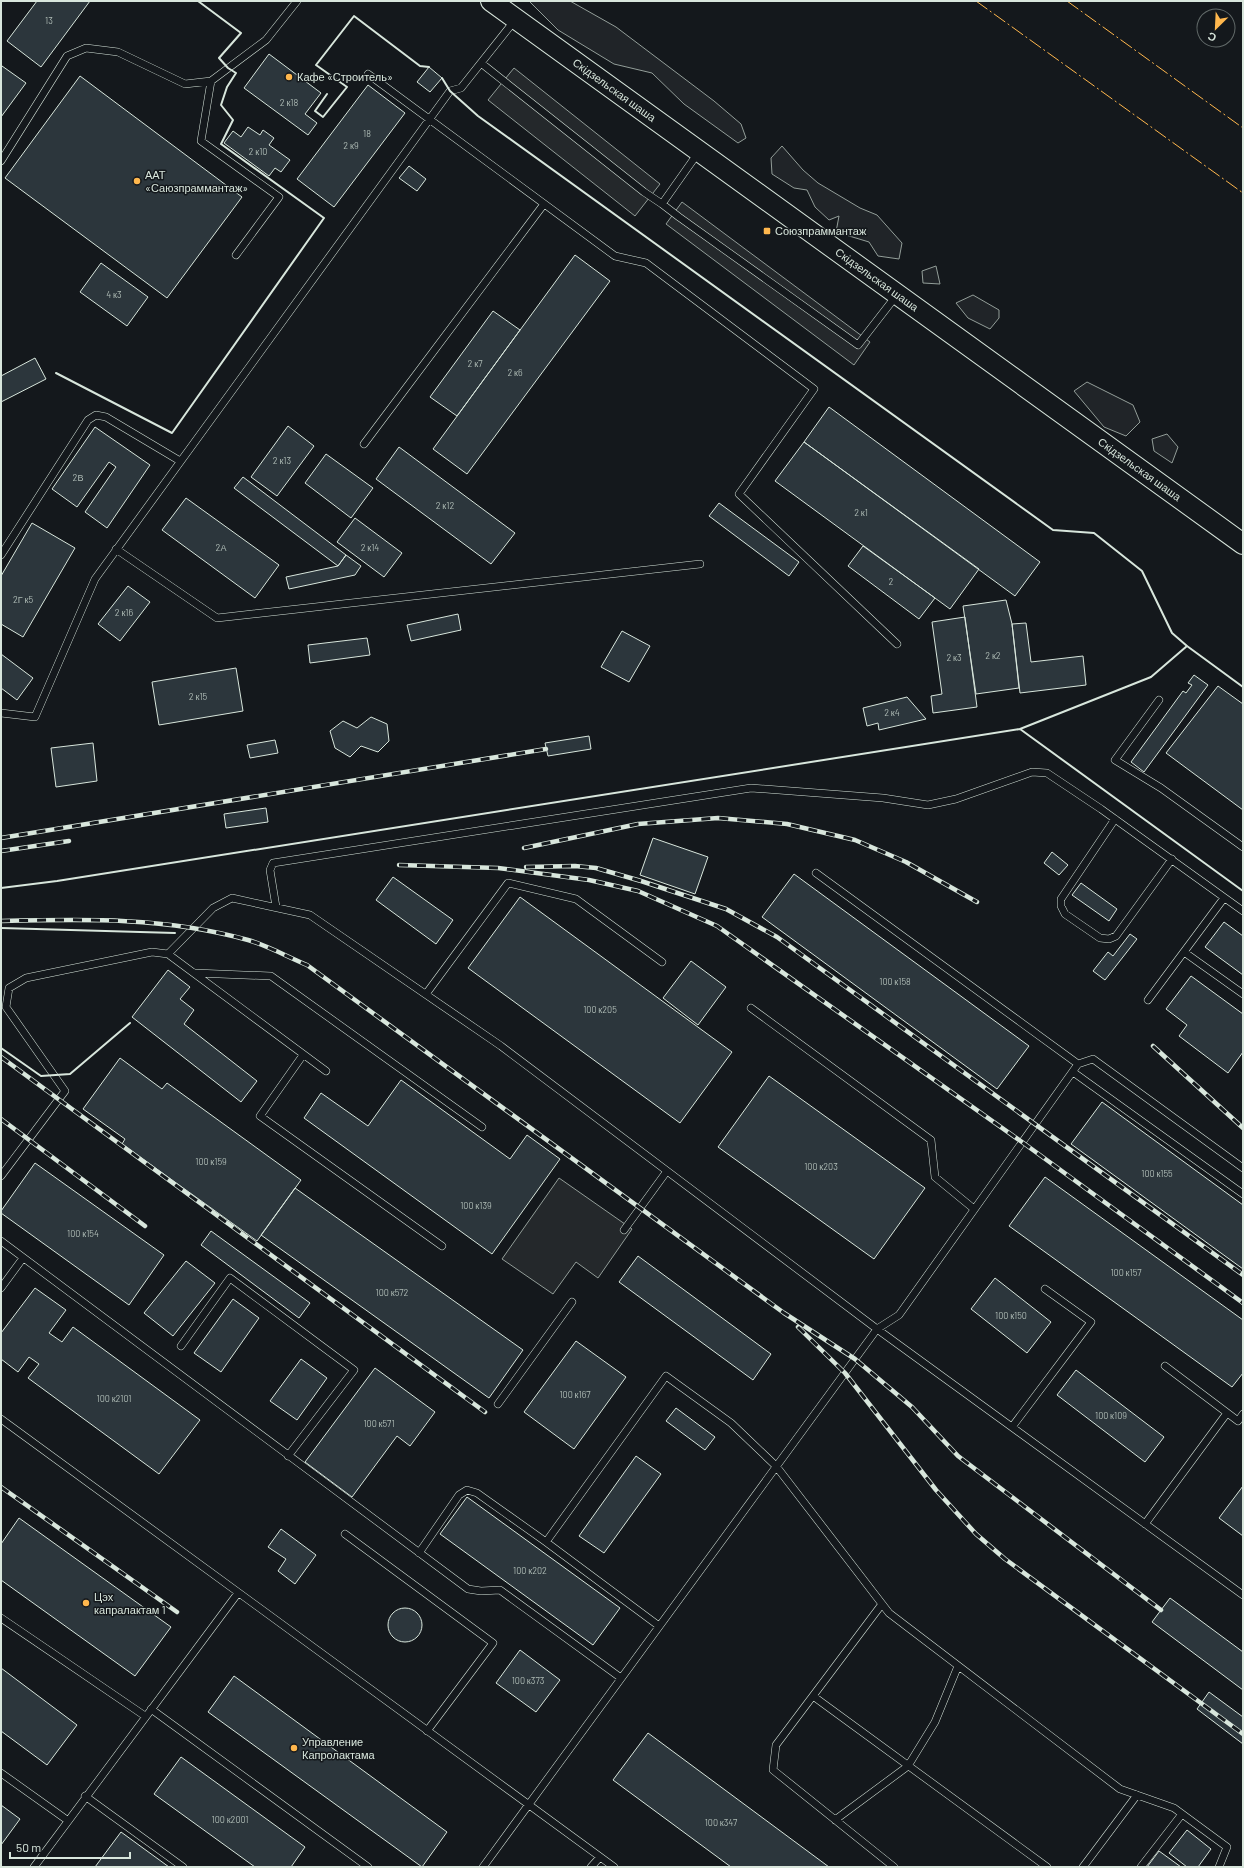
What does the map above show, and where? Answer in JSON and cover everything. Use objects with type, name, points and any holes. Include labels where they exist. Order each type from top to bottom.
[{"type":"street","name":"Скідзельская шаша","points":[[491,1],[1243,544]]},
{"type":"lane","points":[[1,161],[67,56],[86,48],[118,52],[185,84],[211,81],[266,40],[297,1]]},
{"type":"lane","points":[[1,712],[35,717],[95,579],[450,91],[461,88],[516,19]]},
{"type":"lane","points":[[481,63],[644,192],[858,345],[897,294]]},
{"type":"lane","points":[[368,74],[615,256],[646,263],[814,388],[739,494],[897,644]]},
{"type":"lane","points":[[211,81],[201,141],[278,198],[236,255]]},
{"type":"lane","points":[[662,204],[699,151]]},
{"type":"lane","points":[[364,444],[544,204]]},
{"type":"lane","points":[[1,555],[88,420],[96,415],[106,417],[180,461]]},
{"type":"lane","points":[[116,549],[217,618],[700,564]]},
{"type":"lane","points":[[1159,700],[1115,760],[1161,788],[1243,847]]},
{"type":"lane","points":[[276,907],[270,870],[273,863],[751,788],[883,798],[928,805],[956,799],[1032,772],[1047,773],[1115,818],[1243,911]]},
{"type":"lane","points":[[1115,818],[1061,899],[1061,906],[1065,914],[1100,938],[1110,938],[1116,936],[1172,859]]},
{"type":"lane","points":[[816,873],[1078,1064]]},
{"type":"lane","points":[[426,994],[508,883],[576,899],[662,962]]},
{"type":"lane","points":[[168,954],[213,908],[232,898],[310,915],[501,1046],[877,1329],[1243,1594]]},
{"type":"lane","points":[[1148,1000],[1224,898]]},
{"type":"lane","points":[[1,1176],[65,1091],[6,1007],[9,988],[26,978],[152,952],[168,954],[326,1071]]},
{"type":"lane","points":[[1184,952],[1243,994]]},
{"type":"lane","points":[[194,974],[271,976],[482,1127]]},
{"type":"lane","points":[[751,1008],[931,1140],[935,1177],[974,1209]]},
{"type":"lane","points":[[303,1055],[260,1116],[442,1246]]},
{"type":"lane","points":[[483,1867],[877,1329],[899,1316],[1078,1064],[1093,1059],[1243,1168]]},
{"type":"lane","points":[[1072,1072],[1243,1194]]},
{"type":"lane","points":[[624,1230],[667,1171]]},
{"type":"lane","points":[[1,1241],[468,1589],[481,1591],[500,1590],[621,1678]]},
{"type":"lane","points":[[1,1288],[23,1258]]},
{"type":"lane","points":[[181,1346],[230,1278],[354,1370],[288,1456]]},
{"type":"lane","points":[[1012,1427],[1091,1322],[1045,1289]]},
{"type":"lane","points":[[498,1404],[572,1302]]},
{"type":"lane","points":[[1165,1366],[1238,1421],[1243,1414]]},
{"type":"lane","points":[[546,1542],[666,1376],[731,1423],[776,1466],[888,1613],[1120,1789],[1174,1808],[1227,1847],[1219,1867]]},
{"type":"lane","points":[[1145,1524],[1227,1413]]},
{"type":"lane","points":[[1,1419],[614,1867]]},
{"type":"lane","points":[[419,1553],[458,1495],[467,1490],[477,1493],[659,1626]]},
{"type":"lane","points":[[345,1534],[493,1644],[427,1731]]},
{"type":"lane","points":[[34,1867],[67,1820],[238,1593]]},
{"type":"lane","points":[[882,1604],[776,1745],[773,1770],[894,1867]]},
{"type":"lane","points":[[1,1618],[145,1716]]},
{"type":"lane","points":[[835,1820],[908,1766],[935,1722],[958,1666]]},
{"type":"lane","points":[[813,1696],[1047,1867]]},
{"type":"lane","points":[[151,1709],[368,1867]]},
{"type":"lane","points":[[1,1773],[67,1820]]},
{"type":"lane","points":[[1083,1867],[1137,1795]]},
{"type":"lane","points":[[85,1796],[182,1867]]},
{"type":"lane","points":[[1141,1867],[1182,1814]]},
{"type":"lane","points":[[591,1867],[600,1857]]},
{"type":"shaded area","points":[[529,1],[570,1],[616,27],[714,101],[741,124],[746,138],[738,143],[684,104],[652,73],[614,64],[558,30]]},
{"type":"shaded area","points":[[514,68],[660,184],[635,216],[488,100]]},
{"type":"shaded area","points":[[782,146],[803,170],[818,183],[860,208],[877,215],[902,243],[899,259],[878,256],[869,242],[836,232],[839,216],[829,220],[815,207],[807,190],[794,188],[772,174],[771,158]]},
{"type":"shaded area","points":[[682,202],[870,342],[854,365],[666,224]]},
{"type":"shaded area","points":[[936,266],[940,284],[923,283],[922,271]]},
{"type":"shaded area","points":[[973,295],[999,310],[999,318],[990,329],[968,318],[956,303]]},
{"type":"shaded area","points":[[1087,382],[1133,405],[1140,422],[1126,436],[1104,427],[1074,391]]},
{"type":"shaded area","points":[[1167,434],[1178,447],[1172,463],[1154,451],[1152,439]]},
{"type":"shaded area","points":[[559,1178],[632,1229],[598,1278],[576,1262],[553,1294],[502,1259]]},
{"type":"building","points":[[37,1],[90,1],[41,67],[7,41]]},
{"type":"building","points":[[269,54],[321,93],[305,114],[317,123],[308,135],[244,88]]},
{"type":"building","points":[[2,66],[26,83],[1,117],[1,68]]},
{"type":"building","points":[[429,67],[442,78],[430,92],[417,82]]},
{"type":"building","points":[[80,76],[242,197],[167,298],[5,178]]},
{"type":"building","points":[[368,85],[405,113],[334,207],[297,179]]},
{"type":"building","points":[[248,127],[260,135],[263,130],[274,138],[269,145],[290,160],[281,172],[275,168],[269,176],[224,143],[233,131],[241,137]]},
{"type":"building","points":[[409,166],[426,179],[417,191],[399,178]]},
{"type":"building","points":[[575,255],[610,281],[467,474],[433,449]]},
{"type":"building","points":[[101,263],[148,297],[127,326],[80,292]]},
{"type":"building","points":[[493,311],[520,330],[457,416],[430,397]]},
{"type":"building","points":[[35,358],[46,379],[1,402],[1,376]]},
{"type":"building","points":[[829,407],[1040,562],[1015,596],[804,442]]},
{"type":"building","points":[[288,426],[314,446],[277,496],[251,477]]},
{"type":"building","points":[[95,427],[150,465],[107,528],[85,512],[116,467],[109,462],[77,507],[52,489]]},
{"type":"building","points":[[804,442],[979,569],[950,609],[775,481]]},
{"type":"building","points":[[399,447],[515,533],[491,564],[376,479]]},
{"type":"building","points":[[326,454],[373,488],[351,518],[305,483]]},
{"type":"building","points":[[243,477],[346,555],[338,566],[234,488]]},
{"type":"building","points":[[186,498],[279,565],[255,598],[162,530]]},
{"type":"building","points":[[719,503],[799,562],[789,576],[709,516]]},
{"type":"building","points":[[355,518],[402,553],[384,577],[337,542]]},
{"type":"building","points":[[32,523],[75,548],[23,637],[1,624],[1,576]]},
{"type":"building","points":[[863,546],[935,598],[919,619],[848,566]]},
{"type":"building","points":[[346,555],[361,566],[355,575],[289,589],[286,577],[338,566]]},
{"type":"building","points":[[128,586],[150,602],[120,641],[98,624]]},
{"type":"building","points":[[1006,600],[1012,624],[1019,688],[976,694],[963,606]]},
{"type":"building","points":[[458,614],[461,630],[411,641],[407,625]]},
{"type":"building","points":[[965,617],[977,707],[933,713],[931,696],[942,694],[932,622]]},
{"type":"building","points":[[1026,623],[1031,662],[1083,656],[1086,685],[1020,693],[1012,624]]},
{"type":"building","points":[[622,631],[650,646],[629,682],[601,667]]},
{"type":"building","points":[[367,638],[370,655],[310,663],[308,645]]},
{"type":"building","points":[[1,654],[33,678],[17,700],[1,688]]},
{"type":"building","points":[[236,668],[243,711],[159,725],[152,682]]},
{"type":"building","points":[[1194,675],[1208,685],[1144,772],[1131,762],[1183,691],[1186,693],[1192,685],[1188,683]]},
{"type":"building","points":[[1218,686],[1243,704],[1243,810],[1166,753]]},
{"type":"building","points":[[907,697],[926,719],[879,730],[878,723],[867,726],[863,708]]},
{"type":"building","points":[[371,717],[387,724],[389,741],[378,752],[361,746],[350,757],[335,748],[330,731],[343,721],[357,728]]},
{"type":"building","points":[[589,736],[591,749],[548,756],[545,743]]},
{"type":"building","points":[[275,740],[278,753],[250,758],[247,745]]},
{"type":"building","points":[[93,743],[97,781],[56,787],[51,748]]},
{"type":"building","points":[[266,808],[268,822],[226,828],[224,814]]},
{"type":"building","points":[[653,838],[708,857],[695,894],[640,875]]},
{"type":"building","points":[[1052,852],[1068,865],[1059,875],[1044,863]]},
{"type":"building","points":[[794,874],[1029,1046],[997,1089],[762,917]]},
{"type":"building","points":[[393,877],[453,920],[436,944],[376,900]]},
{"type":"building","points":[[1081,883],[1117,909],[1109,921],[1072,895]]},
{"type":"building","points":[[520,897],[732,1052],[680,1123],[468,968]]},
{"type":"building","points":[[1224,922],[1243,936],[1243,975],[1205,947]]},
{"type":"building","points":[[1130,934],[1137,939],[1105,980],[1093,971],[1108,952],[1113,956]]},
{"type":"building","points":[[691,961],[726,987],[698,1025],[663,998]]},
{"type":"building","points":[[168,970],[190,987],[180,999],[194,1010],[184,1024],[257,1081],[241,1102],[132,1017]]},
{"type":"building","points":[[1191,976],[1243,1014],[1243,1052],[1228,1073],[1179,1036],[1187,1025],[1166,1009]]},
{"type":"building","points":[[120,1058],[162,1089],[167,1083],[301,1180],[257,1241],[122,1144],[125,1139],[83,1109]]},
{"type":"building","points":[[769,1076],[925,1188],[874,1259],[718,1147]]},
{"type":"building","points":[[401,1080],[510,1159],[527,1135],[560,1159],[492,1254],[304,1118],[321,1093],[368,1126]]},
{"type":"building","points":[[1102,1102],[1243,1205],[1243,1269],[1071,1144]]},
{"type":"building","points":[[35,1163],[164,1255],[129,1305],[1,1213]]},
{"type":"building","points":[[1045,1177],[1243,1320],[1243,1373],[1232,1387],[1009,1226]]},
{"type":"building","points":[[295,1188],[523,1350],[489,1398],[261,1235]]},
{"type":"building","points":[[211,1231],[310,1303],[299,1318],[201,1245]]},
{"type":"building","points":[[638,1256],[771,1354],[753,1380],[619,1282]]},
{"type":"building","points":[[186,1261],[215,1283],[173,1336],[144,1313]]},
{"type":"building","points":[[995,1278],[1051,1322],[1027,1353],[971,1309]]},
{"type":"building","points":[[35,1288],[66,1310],[49,1333],[62,1342],[73,1327],[200,1420],[159,1474],[28,1378],[39,1364],[29,1357],[18,1372],[1,1359],[1,1333]]},
{"type":"building","points":[[233,1299],[259,1318],[221,1372],[194,1353]]},
{"type":"building","points":[[576,1341],[626,1377],[574,1449],[524,1412]]},
{"type":"building","points":[[301,1359],[327,1378],[297,1420],[270,1401]]},
{"type":"building","points":[[375,1368],[435,1412],[410,1446],[397,1436],[352,1497],[305,1462]]},
{"type":"building","points":[[1076,1370],[1164,1437],[1145,1462],[1057,1395]]},
{"type":"building","points":[[676,1408],[715,1437],[705,1450],[666,1421]]},
{"type":"building","points":[[636,1456],[661,1474],[604,1553],[579,1536]]},
{"type":"building","points":[[1243,1486],[1243,1536],[1219,1518]]},
{"type":"building","points":[[467,1497],[620,1608],[593,1645],[440,1534]]},
{"type":"building","name":"Цэх капралактам 1","points":[[19,1518],[171,1627],[135,1676],[1,1580],[1,1544]]},
{"type":"building","points":[[281,1529],[316,1555],[295,1584],[278,1571],[286,1559],[268,1547]]},
{"type":"building","points":[[1170,1598],[1243,1652],[1243,1690],[1152,1622]]},
{"type":"building","points":[[405,1608],[417,1613],[422,1625],[417,1637],[405,1642],[393,1637],[388,1625],[393,1613]]},
{"type":"building","points":[[520,1650],[560,1680],[536,1712],[496,1683]]},
{"type":"building","points":[[1,1668],[77,1725],[47,1765],[1,1731]]},
{"type":"building","name":"Управление Капролактама","points":[[234,1676],[447,1832],[422,1867],[208,1712]]},
{"type":"building","points":[[1209,1692],[1243,1717],[1243,1744],[1197,1709]]},
{"type":"building","points":[[648,1733],[829,1867],[731,1867],[613,1780]]},
{"type":"building","points":[[181,1757],[305,1847],[291,1867],[255,1867],[154,1794]]},
{"type":"building","points":[[1,1805],[20,1819],[1,1845]]},
{"type":"building","points":[[1187,1830],[1211,1849],[1198,1867],[1187,1867],[1169,1853]]},
{"type":"building","points":[[121,1832],[169,1867],[95,1867]]},
{"type":"building","points":[[1159,1851],[1181,1867],[1147,1867]]},
{"type":"railway","points":[[1,838],[546,749]]},
{"type":"railway","points":[[524,848],[638,824],[718,818],[787,824],[855,840],[906,862],[977,902]]},
{"type":"railway","points":[[1,851],[69,841]]},
{"type":"railway","points":[[399,865],[498,868],[589,880],[638,891],[717,926],[1022,1142],[1243,1303]]},
{"type":"railway","points":[[526,867],[575,866],[596,868],[726,909],[777,937],[1243,1275]]},
{"type":"railway","points":[[1,921],[95,920],[156,923],[187,927],[218,932],[255,942],[307,965],[784,1313],[855,1359],[912,1407],[958,1456],[1161,1610]]},
{"type":"railway","points":[[1153,1046],[1243,1128]]},
{"type":"railway","points":[[1,1057],[485,1412]]},
{"type":"railway","points":[[1,1119],[145,1226]]},
{"type":"railway","points":[[798,1327],[845,1373],[936,1490],[976,1534],[1005,1559],[1243,1734]]},
{"type":"railway","points":[[1,1487],[177,1612]]},
{"type":"wall","points":[[56,373],[172,433],[324,218],[221,144],[233,120],[221,105],[227,87],[236,73],[228,68],[219,58],[241,33],[198,1]]},
{"type":"wall","points":[[327,94],[315,111],[323,117],[347,87],[316,65],[354,16],[420,66],[429,67]]},
{"type":"wall","points":[[442,78],[450,91],[478,116],[1053,530],[1094,533],[1142,571],[1172,633],[1187,646],[1243,687]]},
{"type":"wall","points":[[1020,729],[1151,677],[1187,646]]},
{"type":"wall","points":[[1,888],[57,881],[1020,729],[1243,891]]},
{"type":"wall","points":[[1,928],[175,933]]},
{"type":"wall","points":[[1,1048],[41,1076],[70,1074],[130,1023]]},
{"type":"power","points":[[976,1],[1243,193]]},
{"type":"power","points":[[1067,1],[1243,128]]},
{"type":"place","name":"Кафе «Строитель»","points":[[289,77]]},
{"type":"place","name":"ААТ «Саюзпраммантаж»","points":[[137,181]]},
{"type":"place","name":"Союзпраммантаж","points":[[767,231]]},
{"type":"place","name":"Цэх капралактам 1","points":[[86,1603]]},
{"type":"place","name":"Управление Капролактама","points":[[294,1748]]}]
